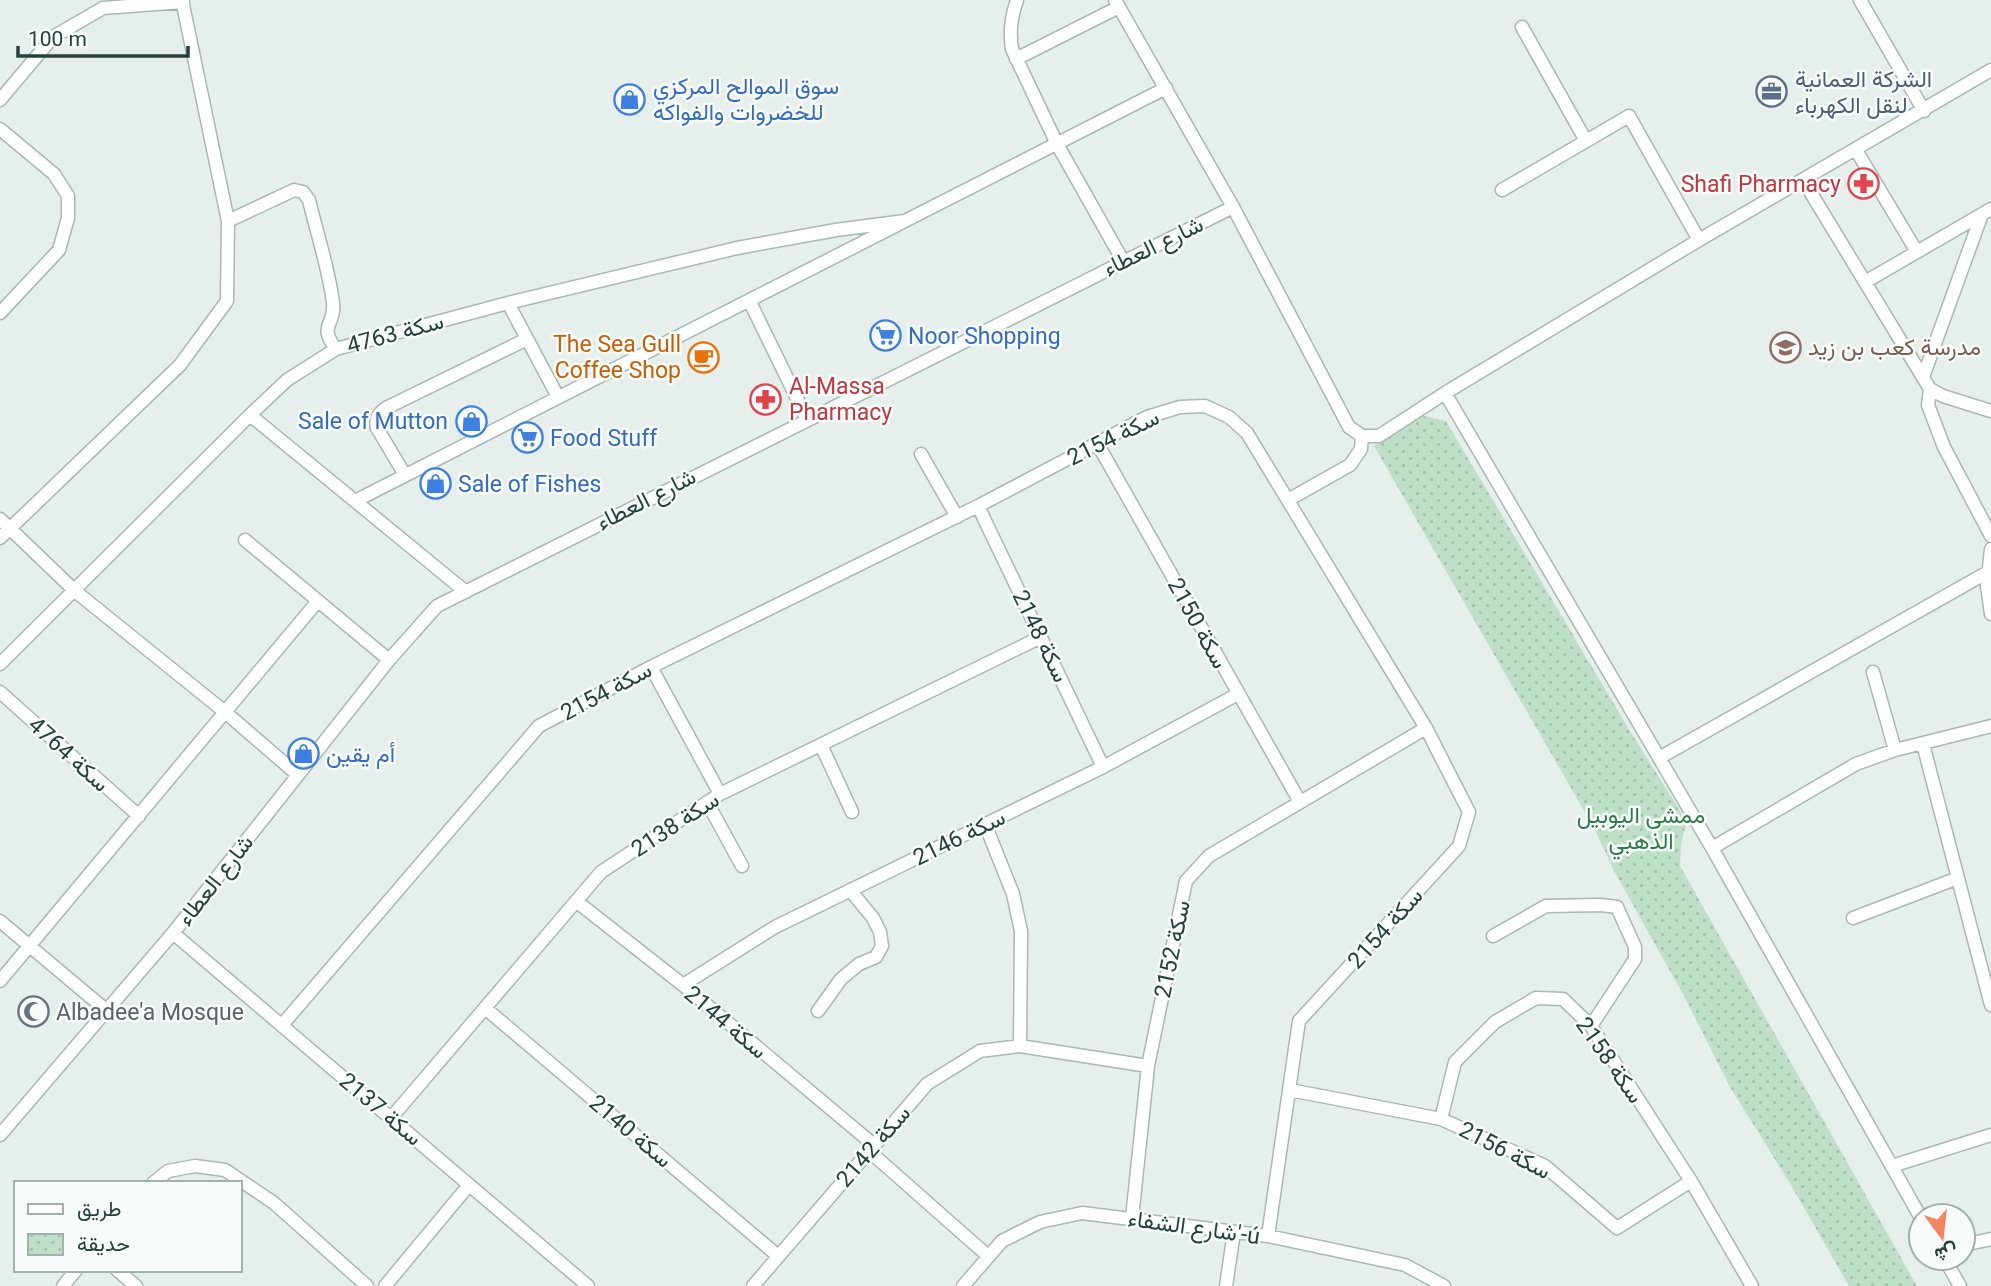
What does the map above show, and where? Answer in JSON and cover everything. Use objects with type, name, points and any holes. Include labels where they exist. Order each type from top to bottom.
[{"type":"street","points":[[1017,0],[1011,17],[1009,36],[1016,59],[1057,144],[1123,261]]},
{"type":"street","points":[[1860,0],[1924,111]]},
{"type":"street","points":[[0,100],[53,37],[103,8],[183,1],[228,221],[227,301],[180,365],[3,529],[298,775]]},
{"type":"street","points":[[1016,59],[1117,4],[1233,207],[1349,427],[1362,436],[1379,436],[1445,393],[1699,240],[1991,71]]},
{"type":"street","points":[[1522,27],[1586,141]]},
{"type":"street","points":[[355,501],[1166,88]]},
{"type":"street","points":[[1502,190],[1629,116],[1699,240]]},
{"type":"street","points":[[0,129],[54,174],[68,196],[68,218],[59,250],[0,313]]},
{"type":"street","points":[[1856,150],[1917,252]]},
{"type":"street","points":[[1803,180],[1930,389],[1943,396],[1991,411]]},
{"type":"street","points":[[228,221],[294,190],[303,192],[309,200],[334,306],[326,332],[327,338],[336,349]]},
{"type":"street","name":"شارع العطاء","points":[[0,1135],[173,933],[389,660],[437,606],[1233,207]]},
{"type":"street","points":[[1865,282],[1987,212]]},
{"type":"street","points":[[1923,377],[1987,212]]},
{"type":"street","name":"سكة 4763","points":[[0,664],[287,380],[336,349],[508,303],[737,248],[905,221]]},
{"type":"street","points":[[749,300],[807,419]]},
{"type":"street","points":[[508,303],[558,397]]},
{"type":"street","points":[[405,475],[377,428],[379,414],[386,408],[527,339]]},
{"type":"street","points":[[1930,389],[1928,405],[1944,447],[1991,536]]},
{"type":"street","points":[[1445,393],[1712,848],[1912,1202]]},
{"type":"street","name":"سكة 2154","points":[[282,1025],[539,726],[651,667],[957,517],[1147,417],[1180,407],[1205,406],[1229,417],[1247,433],[1426,728],[1469,812],[1459,846],[1299,1021],[1268,1236]]},
{"type":"street","points":[[250,415],[466,592]]},
{"type":"street","points":[[1288,500],[1350,465],[1361,449],[1362,436]]},
{"type":"street","name":"سكة 2150","points":[[1097,443],[1300,802]]},
{"type":"street","points":[[921,454],[957,517]]},
{"type":"street","name":"سكة 2148","points":[[978,506],[1103,766]]},
{"type":"street","points":[[245,540],[389,660]]},
{"type":"street","points":[[1991,550],[1987,586],[1991,614]]},
{"type":"street","points":[[1659,758],[1988,572]]},
{"type":"street","points":[[0,981],[317,602]]},
{"type":"street","name":"سكة 2138","points":[[391,1118],[601,872],[720,794],[1041,637]]},
{"type":"street","points":[[651,667],[720,794]]},
{"type":"street","points":[[1873,672],[1895,750]]},
{"type":"street","name":"سكة 4764","points":[[0,692],[139,816]]},
{"type":"street","name":"سكة 2146","points":[[683,985],[775,927],[1103,766],[1238,694]]},
{"type":"street","points":[[1712,848],[1844,770],[1895,750],[1991,726]]},
{"type":"street","name":"سكة 2152","points":[[1132,1218],[1148,1066],[1186,881],[1209,856],[1426,728]]},
{"type":"street","points":[[1923,744],[1991,1005]]},
{"type":"street","points":[[821,745],[852,812]]},
{"type":"street","points":[[707,802],[742,866]]},
{"type":"street","points":[[985,824],[1013,894],[1021,932],[1020,1045]]},
{"type":"street","points":[[1853,918],[1958,878]]},
{"type":"street","points":[[818,1011],[842,979],[859,964],[876,957],[882,946],[880,932],[873,918],[850,890]]},
{"type":"street","name":"سكة 2144","points":[[576,901],[683,985],[872,1148],[988,1256]]},
{"type":"street","points":[[1493,936],[1546,906],[1617,907],[1635,947],[1635,959],[1591,1026]]},
{"type":"street","points":[[0,921],[107,1011]]},
{"type":"street","name":"سكة 2137","points":[[173,933],[588,1286]]},
{"type":"street","name":"سكة 2158","points":[[1441,1119],[1455,1062],[1495,1022],[1536,998],[1563,999],[1591,1026],[1691,1181],[1752,1286]]},
{"type":"street","name":"سكة 2140","points":[[485,1008],[777,1255]]},
{"type":"street","name":"سكة 2142","points":[[753,1286],[927,1084],[980,1051],[1020,1045],[1148,1066]]},
{"type":"street","name":"سكة 2156","points":[[1290,1090],[1441,1119],[1545,1166],[1617,1228],[1691,1181]]},
{"type":"street","points":[[1892,1166],[1991,1135]]},
{"type":"street","points":[[156,1181],[168,1171],[195,1166],[225,1170],[241,1181]]},
{"type":"street","points":[[242,1181],[274,1203],[367,1286]]},
{"type":"street","points":[[385,1286],[469,1185]]},
{"type":"street","name":"شارع الشفاء'-ú","points":[[963,1286],[1002,1241],[1040,1222],[1082,1213],[1268,1236],[1405,1265],[1444,1286]]},
{"type":"street","points":[[1226,1286],[1234,1232]]},
{"type":"street","points":[[63,1286],[74,1272]]},
{"type":"street","points":[[119,1272],[136,1286]]},
{"type":"green space","name":"ممشى اليوبيل الذهبي","points":[[1424,416],[1446,421],[1687,822],[1681,843],[1680,866],[1917,1286],[1849,1286],[1730,1087],[1684,996],[1614,871],[1594,828],[1374,446]]},
{"type":"place","name":"الشرکة العمانیة لنقل الکهرباء","points":[[1772,92]]},
{"type":"place","name":"سوق الموالح المركزي للخضروات والفواكه","points":[[630,99]]},
{"type":"place","name":"Shafi Pharmacy","points":[[1864,184]]},
{"type":"place","name":"Noor Shopping","points":[[885,336]]},
{"type":"place","name":"مدرسة كعب بن زيد","points":[[1785,347]]},
{"type":"place","name":"The Sea Gull Coffee Shop","points":[[704,357]]},
{"type":"place","name":"Al-Massa Pharmacy","points":[[766,399]]},
{"type":"place","name":"Sale of Mutton","points":[[471,421]]},
{"type":"place","name":"Food Stuff","points":[[527,438]]},
{"type":"place","name":"Sale of Fishes","points":[[435,484]]},
{"type":"place","name":"أم يقين","points":[[303,754]]},
{"type":"place","name":"Albadee'a Mosque","points":[[33,1012]]}]
